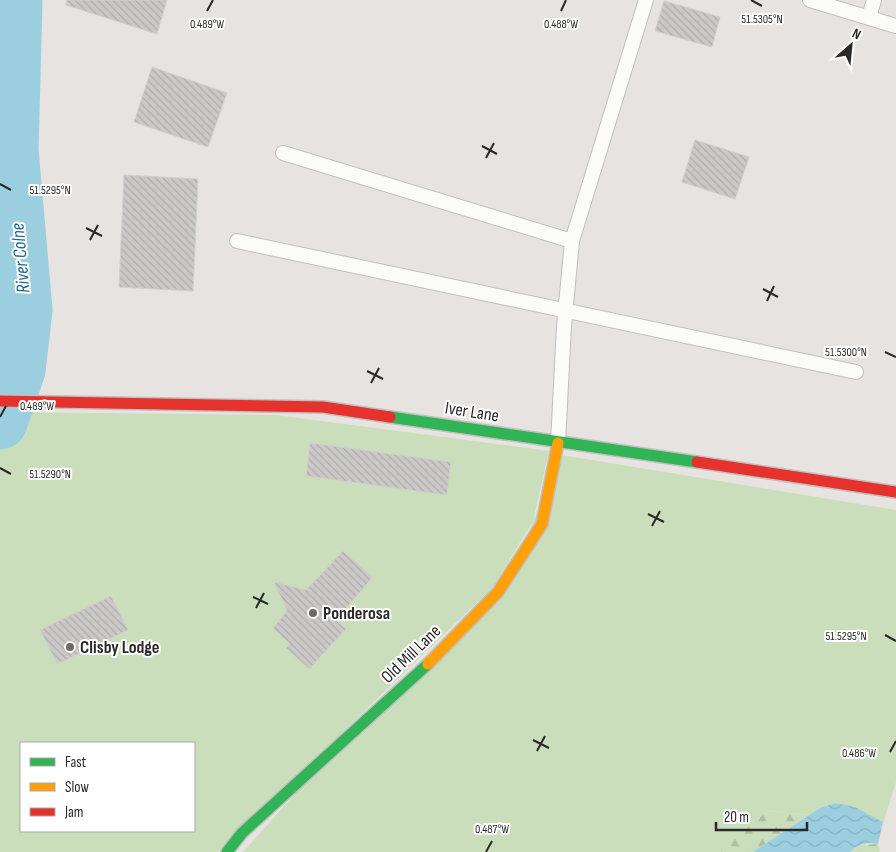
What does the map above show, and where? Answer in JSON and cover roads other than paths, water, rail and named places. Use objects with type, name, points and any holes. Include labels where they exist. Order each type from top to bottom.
[{"type":"main road","name":"Iver Lane","points":[[0,401],[323,407],[896,492]]},
{"type":"main road","name":"Old Mill Lane","points":[[228,852],[242,833],[436,657],[498,592],[542,524],[558,443]]},
{"type":"lane","points":[[558,443],[565,311],[572,241],[646,0]]},
{"type":"lane","points":[[810,0],[896,26]]},
{"type":"lane","points":[[869,18],[874,0]]},
{"type":"lane","points":[[283,152],[572,241]]},
{"type":"lane","points":[[237,241],[856,372]]},
{"type":"water","points":[[0,411],[12,412],[0,449]]},
{"type":"water","points":[[835,803],[855,807],[883,822],[878,844],[863,844],[851,852],[753,852],[820,808]]},
{"type":"waterway","name":"River Colne","points":[[0,422],[18,370],[25,310],[11,150],[15,0]]},
{"type":"place","name":"Ponderosa","points":[[313,613]]},
{"type":"place","name":"Clisby Lodge","points":[[70,647]]}]
